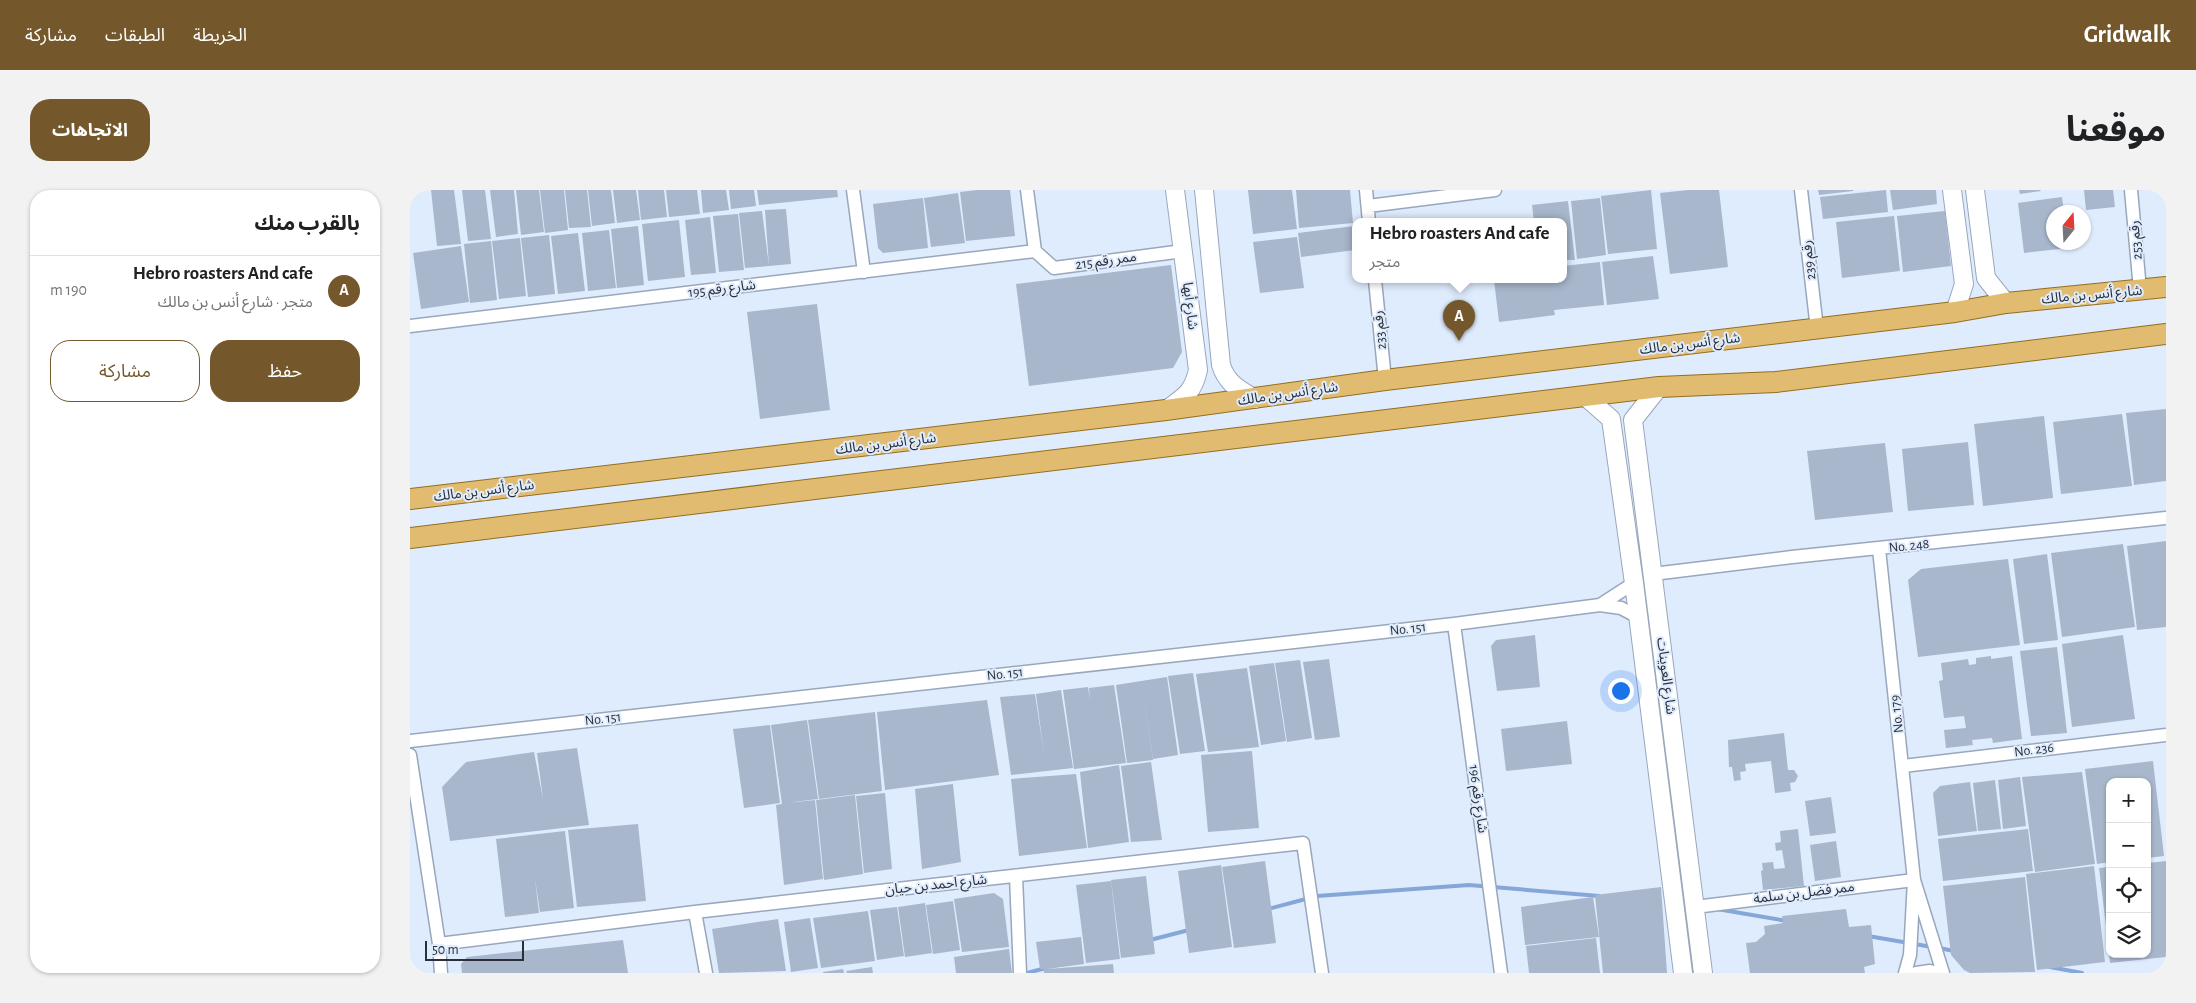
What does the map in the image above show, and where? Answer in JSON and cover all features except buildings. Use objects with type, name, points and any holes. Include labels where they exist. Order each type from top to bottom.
[{"type":"main road","name":"شارع أنس بن مالك","points":[[410,499],[1166,410],[1385,380],[1817,330],[1955,312],[2006,303],[2166,287]]},
{"type":"main road","points":[[410,538],[1660,387],[1776,382],[2166,334]]},
{"type":"street","points":[[853,190],[864,272]]},
{"type":"street","points":[[1027,190],[1034,251]]},
{"type":"street","name":"شارع أبها","points":[[1166,410],[1188,394],[1195,382],[1198,370],[1176,190]]},
{"type":"street","name":"شارع أبها","points":[[1204,190],[1221,365],[1224,376],[1232,386],[1255,399]]},
{"type":"street","points":[[1366,190],[1369,218]]},
{"type":"street","points":[[1368,206],[1495,190]]},
{"type":"street","name":"رقم 239","points":[[1800,190],[1817,330]]},
{"type":"street","points":[[1952,190],[1964,284],[1955,312]]},
{"type":"street","points":[[1976,190],[1986,278],[2006,303]]},
{"type":"street","name":"رقم 253","points":[[2131,190],[2140,290]]},
{"type":"street","name":"ممر رقم 215","points":[[1034,251],[1054,268],[1183,250]]},
{"type":"street","name":"شارع رقم 195","points":[[410,326],[1034,251]]},
{"type":"street","points":[[1961,260],[1983,256]]},
{"type":"street","name":"رقم 233","points":[[1375,283],[1385,380]]},
{"type":"street","points":[[1196,348],[1220,345]]},
{"type":"street","name":"شارع العوينات","points":[[1660,387],[1633,420],[1703,973]]},
{"type":"street","name":"شارع العوينات","points":[[1586,397],[1611,419],[1634,583],[1683,973]]},
{"type":"street","points":[[1619,472],[1621,456],[1625,449],[1630,448],[1633,451],[1640,466]]},
{"type":"street","name":"No. 248","points":[[1653,574],[1792,557],[2166,518]]},
{"type":"street","name":"No. 179","points":[[1879,549],[1914,880],[1910,955],[1906,973]]},
{"type":"street","name":"No. 151","points":[[1600,605],[1634,583]]},
{"type":"street","name":"No. 151","points":[[410,741],[1454,624],[1600,605],[1621,608],[1638,617]]},
{"type":"street","name":"شارع رقم 196","points":[[1454,624],[1501,973]]},
{"type":"street","name":"No. 236","points":[[1903,766],[2166,735]]},
{"type":"street","points":[[410,755],[439,944],[441,973]]},
{"type":"street","name":"شارع احمد بن حيان","points":[[439,944],[695,912],[1303,843],[1322,973]]},
{"type":"street","points":[[1016,876],[1020,973]]},
{"type":"street","name":"No. 179","points":[[1914,880],[1943,973]]},
{"type":"street","name":"ممر فضل بن سلمة","points":[[1695,907],[1914,880]]},
{"type":"street","points":[[695,912],[706,973]]},
{"type":"street","points":[[1916,973],[1930,971],[1938,973]]},
{"type":"waterway","points":[[1268,909],[1317,896],[1469,885],[1599,896]]},
{"type":"waterway","points":[[1717,909],[1787,921]]},
{"type":"waterway","points":[[1150,940],[1189,930]]},
{"type":"waterway","points":[[1868,936],[1932,947]]},
{"type":"waterway","points":[[1939,948],[1954,951]]},
{"type":"waterway","points":[[2050,967],[2082,973]]},
{"type":"waterway","points":[[1027,973],[1046,968]]},
{"type":"place","name":"Hebro roasters And cafe","points":[[1459,341]]}]
